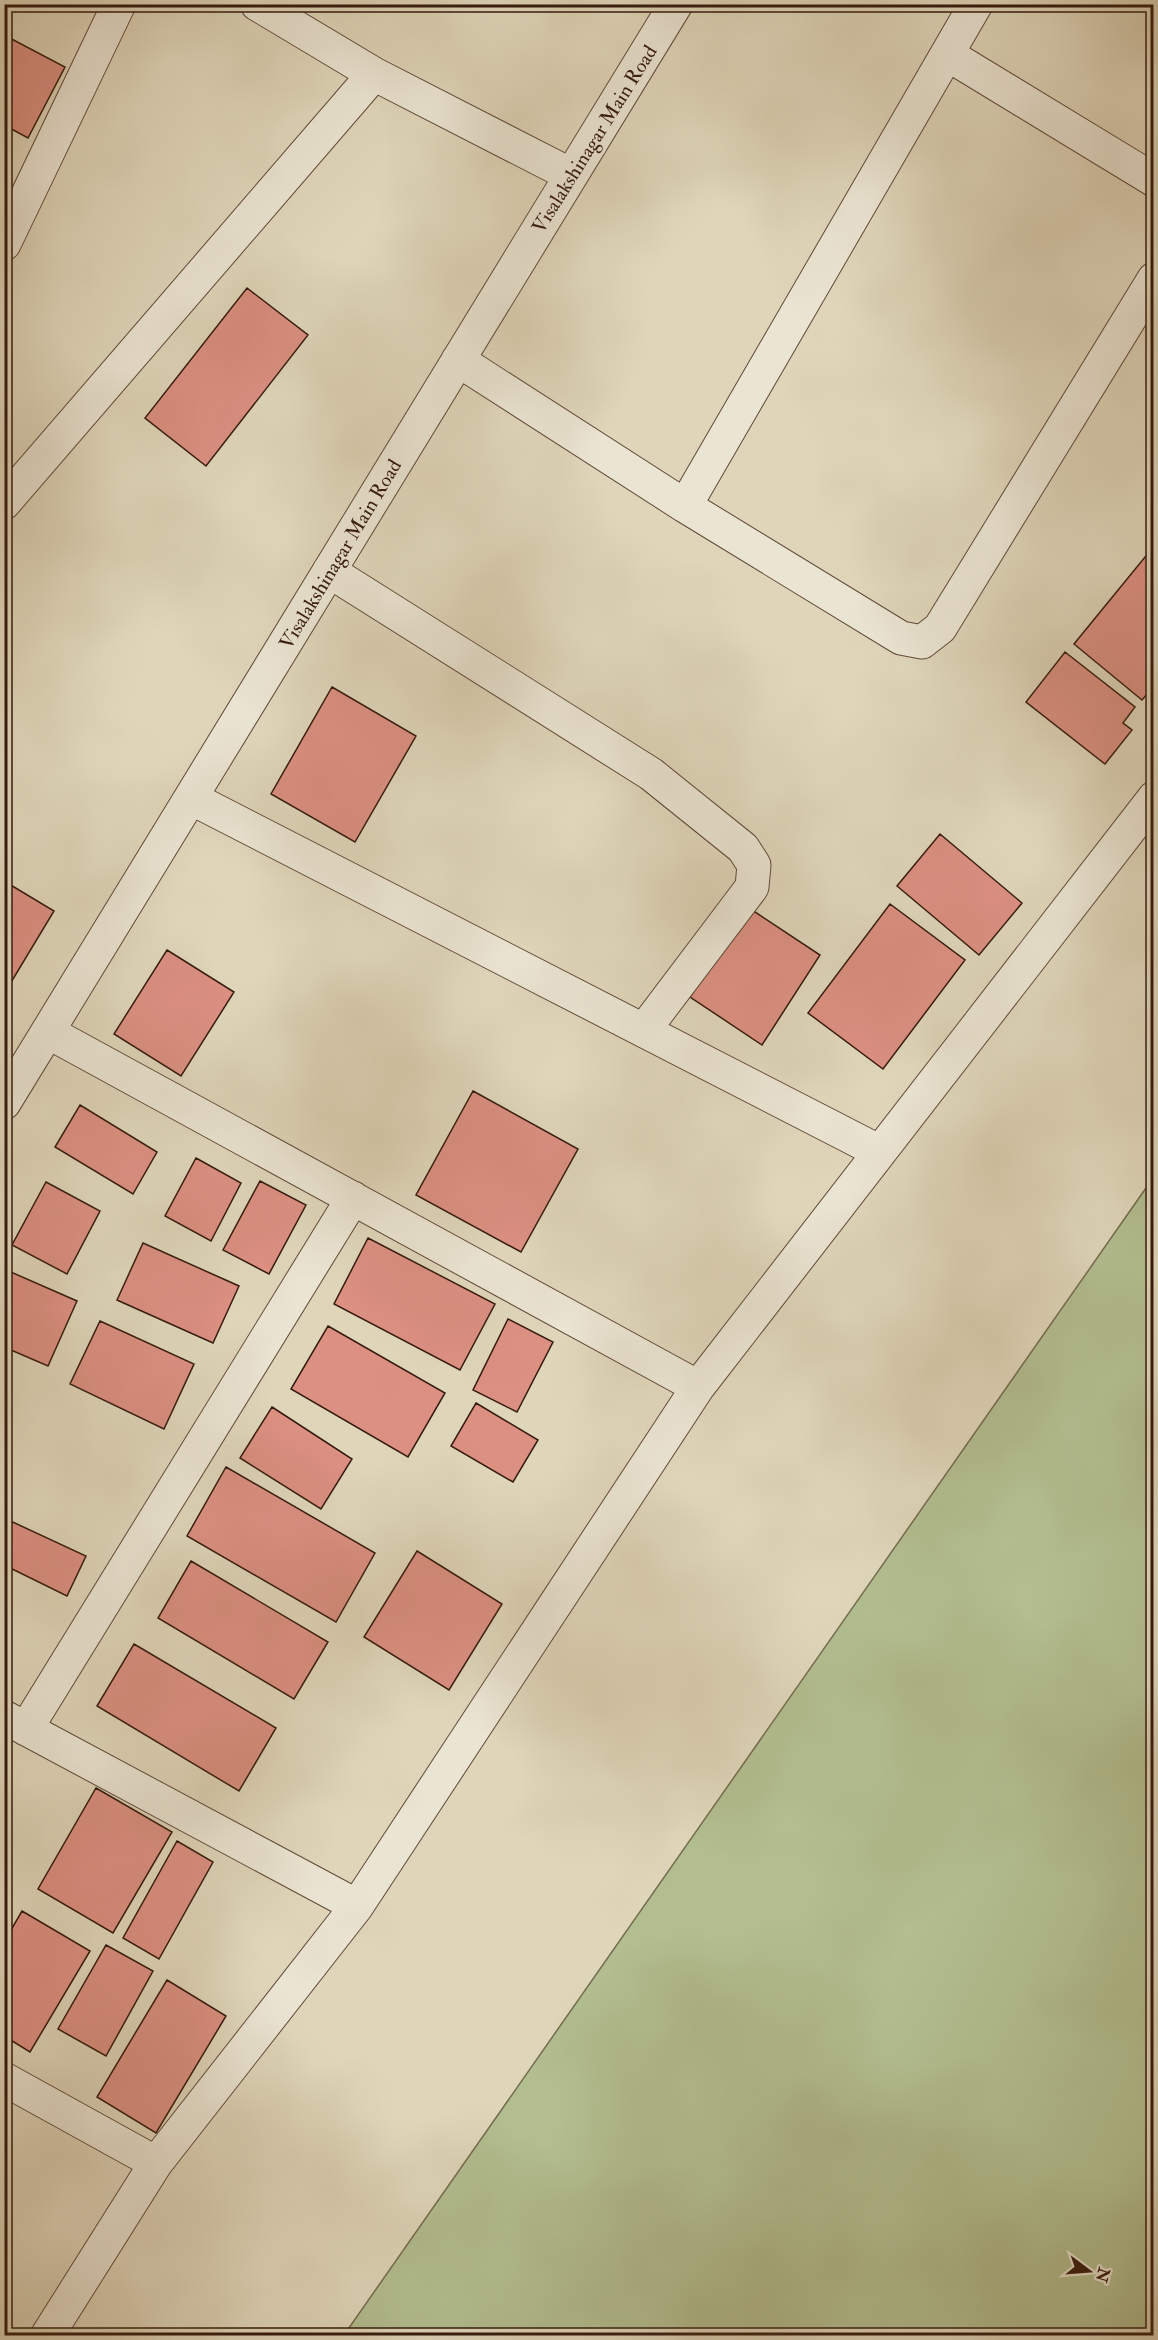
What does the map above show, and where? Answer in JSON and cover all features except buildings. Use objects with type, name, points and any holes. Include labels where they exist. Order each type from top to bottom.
[{"type":"street","points":[[4,244],[119,4]]},
{"type":"street","points":[[257,4],[374,74],[571,175]]},
{"type":"street","name":"Visalakshinagar Main Road","points":[[4,1103],[676,4]]},
{"type":"street","points":[[685,506],[976,4]]},
{"type":"street","points":[[947,54],[1154,180]]},
{"type":"street","points":[[4,503],[374,74]]},
{"type":"street","points":[[458,360],[685,506],[901,638],[922,642],[940,628],[1154,279]]},
{"type":"street","points":[[329,571],[651,774],[743,848],[754,865],[752,887],[644,1030]]},
{"type":"street","points":[[191,798],[880,1152]]},
{"type":"street","points":[[47,2336],[156,2163],[357,1906],[698,1387],[1154,798]]},
{"type":"street","points":[[48,1032],[698,1387]]},
{"type":"street","points":[[353,1198],[15,1723],[357,1906]]},
{"type":"street","points":[[4,2079],[156,2163]]},
{"type":"green space","points":[[1153,1178],[1153,2335],[344,2335]]}]
